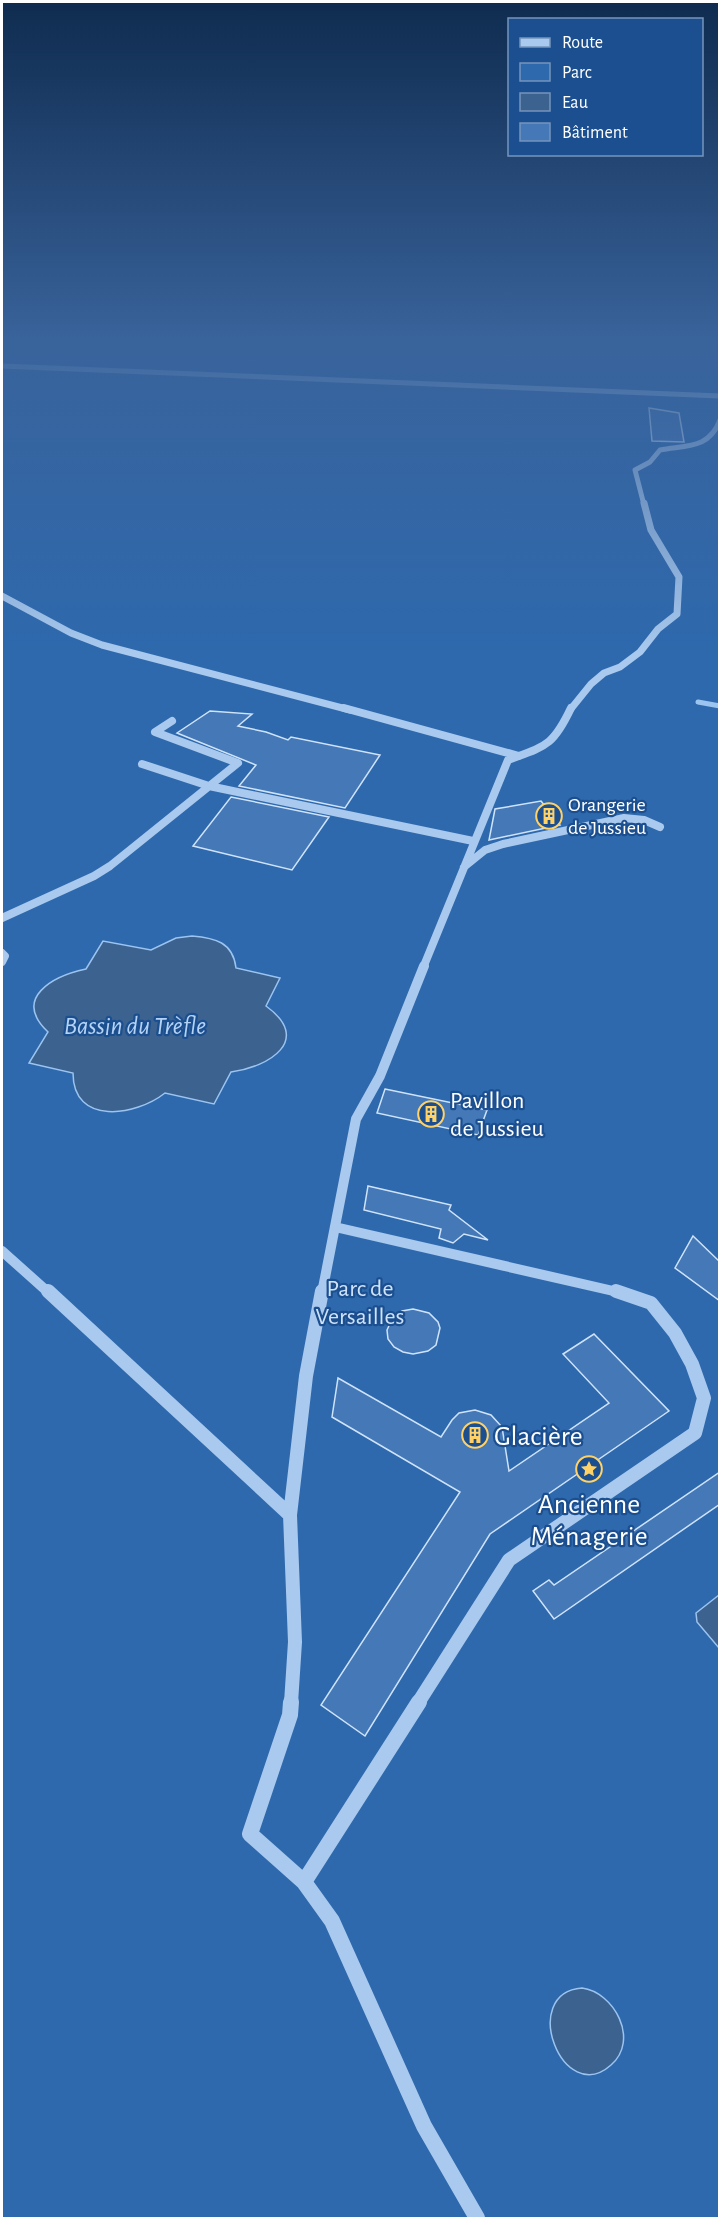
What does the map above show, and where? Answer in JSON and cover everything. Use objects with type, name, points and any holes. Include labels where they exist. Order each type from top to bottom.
[{"type":"lane","points":[[477,2218],[424,2126],[332,1921],[304,1882],[250,1834],[290,1715],[295,1642],[290,1515],[306,1376],[356,1119],[380,1076],[507,760],[544,747],[560,731],[571,708],[591,684],[604,673],[620,667],[639,652],[658,629],[677,614],[679,577],[651,530],[635,470],[650,462],[660,450],[685,446]]},
{"type":"lane","points":[[2,596],[72,633],[102,645],[441,733],[519,756]]},
{"type":"lane","points":[[2,918],[104,870],[238,763],[155,732],[172,721]]},
{"type":"lane","points":[[142,764],[209,786],[474,841]]},
{"type":"lane","points":[[462,869],[485,850],[514,841],[624,818],[644,820],[660,827]]},
{"type":"lane","points":[[2,953],[5,956],[2,962]]},
{"type":"lane","points":[[304,1882],[509,1560],[695,1432],[704,1398],[692,1364],[675,1333],[651,1303],[627,1294],[335,1227]]},
{"type":"lane","points":[[2,1251],[106,1343],[290,1515]]},
{"type":"green space","name":"Parc de Versailles","points":[[2,446],[719,446],[719,2218],[2,2218]]},
{"type":"water","name":"Bassin du Trèfle","points":[[192,936],[222,943],[231,952],[236,968],[280,978],[266,1006],[280,1018],[286,1030],[286,1041],[271,1058],[231,1072],[214,1104],[165,1093],[153,1101],[123,1111],[94,1109],[83,1102],[76,1090],[73,1073],[29,1063],[48,1032],[38,1020],[34,1009],[41,990],[61,977],[86,969],[103,941],[151,950],[176,938]]},
{"type":"water","points":[[719,1595],[719,1648],[697,1622],[696,1613]]},
{"type":"water","points":[[582,1988],[594,1991],[604,1998],[613,2008],[623,2031],[623,2043],[619,2055],[611,2065],[593,2074],[577,2072],[564,2061],[554,2045],[550,2026],[553,2008],[563,1995]]},
{"type":"building","points":[[210,711],[252,714],[238,726],[288,740],[291,737],[380,755],[345,808],[239,786],[256,765],[177,733]]},
{"type":"building","points":[[231,797],[329,817],[292,870],[193,846]]},
{"type":"building","points":[[541,801],[560,825],[489,840],[495,809]]},
{"type":"building","name":"Pavillon de Jussieu","points":[[385,1089],[487,1110],[478,1135],[377,1113]]},
{"type":"building","points":[[368,1186],[451,1205],[449,1210],[488,1240],[464,1234],[453,1243],[439,1238],[441,1229],[364,1210]]},
{"type":"building","points":[[693,1236],[720,1262],[720,1301],[675,1268]]},
{"type":"building","points":[[413,1309],[429,1313],[438,1322],[440,1328],[436,1345],[428,1351],[413,1354],[394,1347],[388,1339],[387,1330],[393,1317],[402,1311]]},
{"type":"building","points":[[594,1334],[669,1411],[490,1534],[365,1736],[321,1705],[460,1492],[332,1417],[338,1378],[441,1437],[459,1413],[475,1410],[491,1415],[502,1427],[509,1471],[609,1403],[563,1354]]},
{"type":"building","points":[[720,1472],[720,1504],[554,1619],[533,1591],[549,1580],[554,1585]]},
{"type":"waterway","points":[[698,702],[720,706]]},
{"type":"place","name":"Orangerie de Jussieu","points":[[549,816]]},
{"type":"place","name":"Pavillon de Jussieu","points":[[431,1114]]},
{"type":"place","name":"Glacière","points":[[475,1435]]},
{"type":"place","name":"Ancienne Ménagerie","points":[[589,1469]]}]
